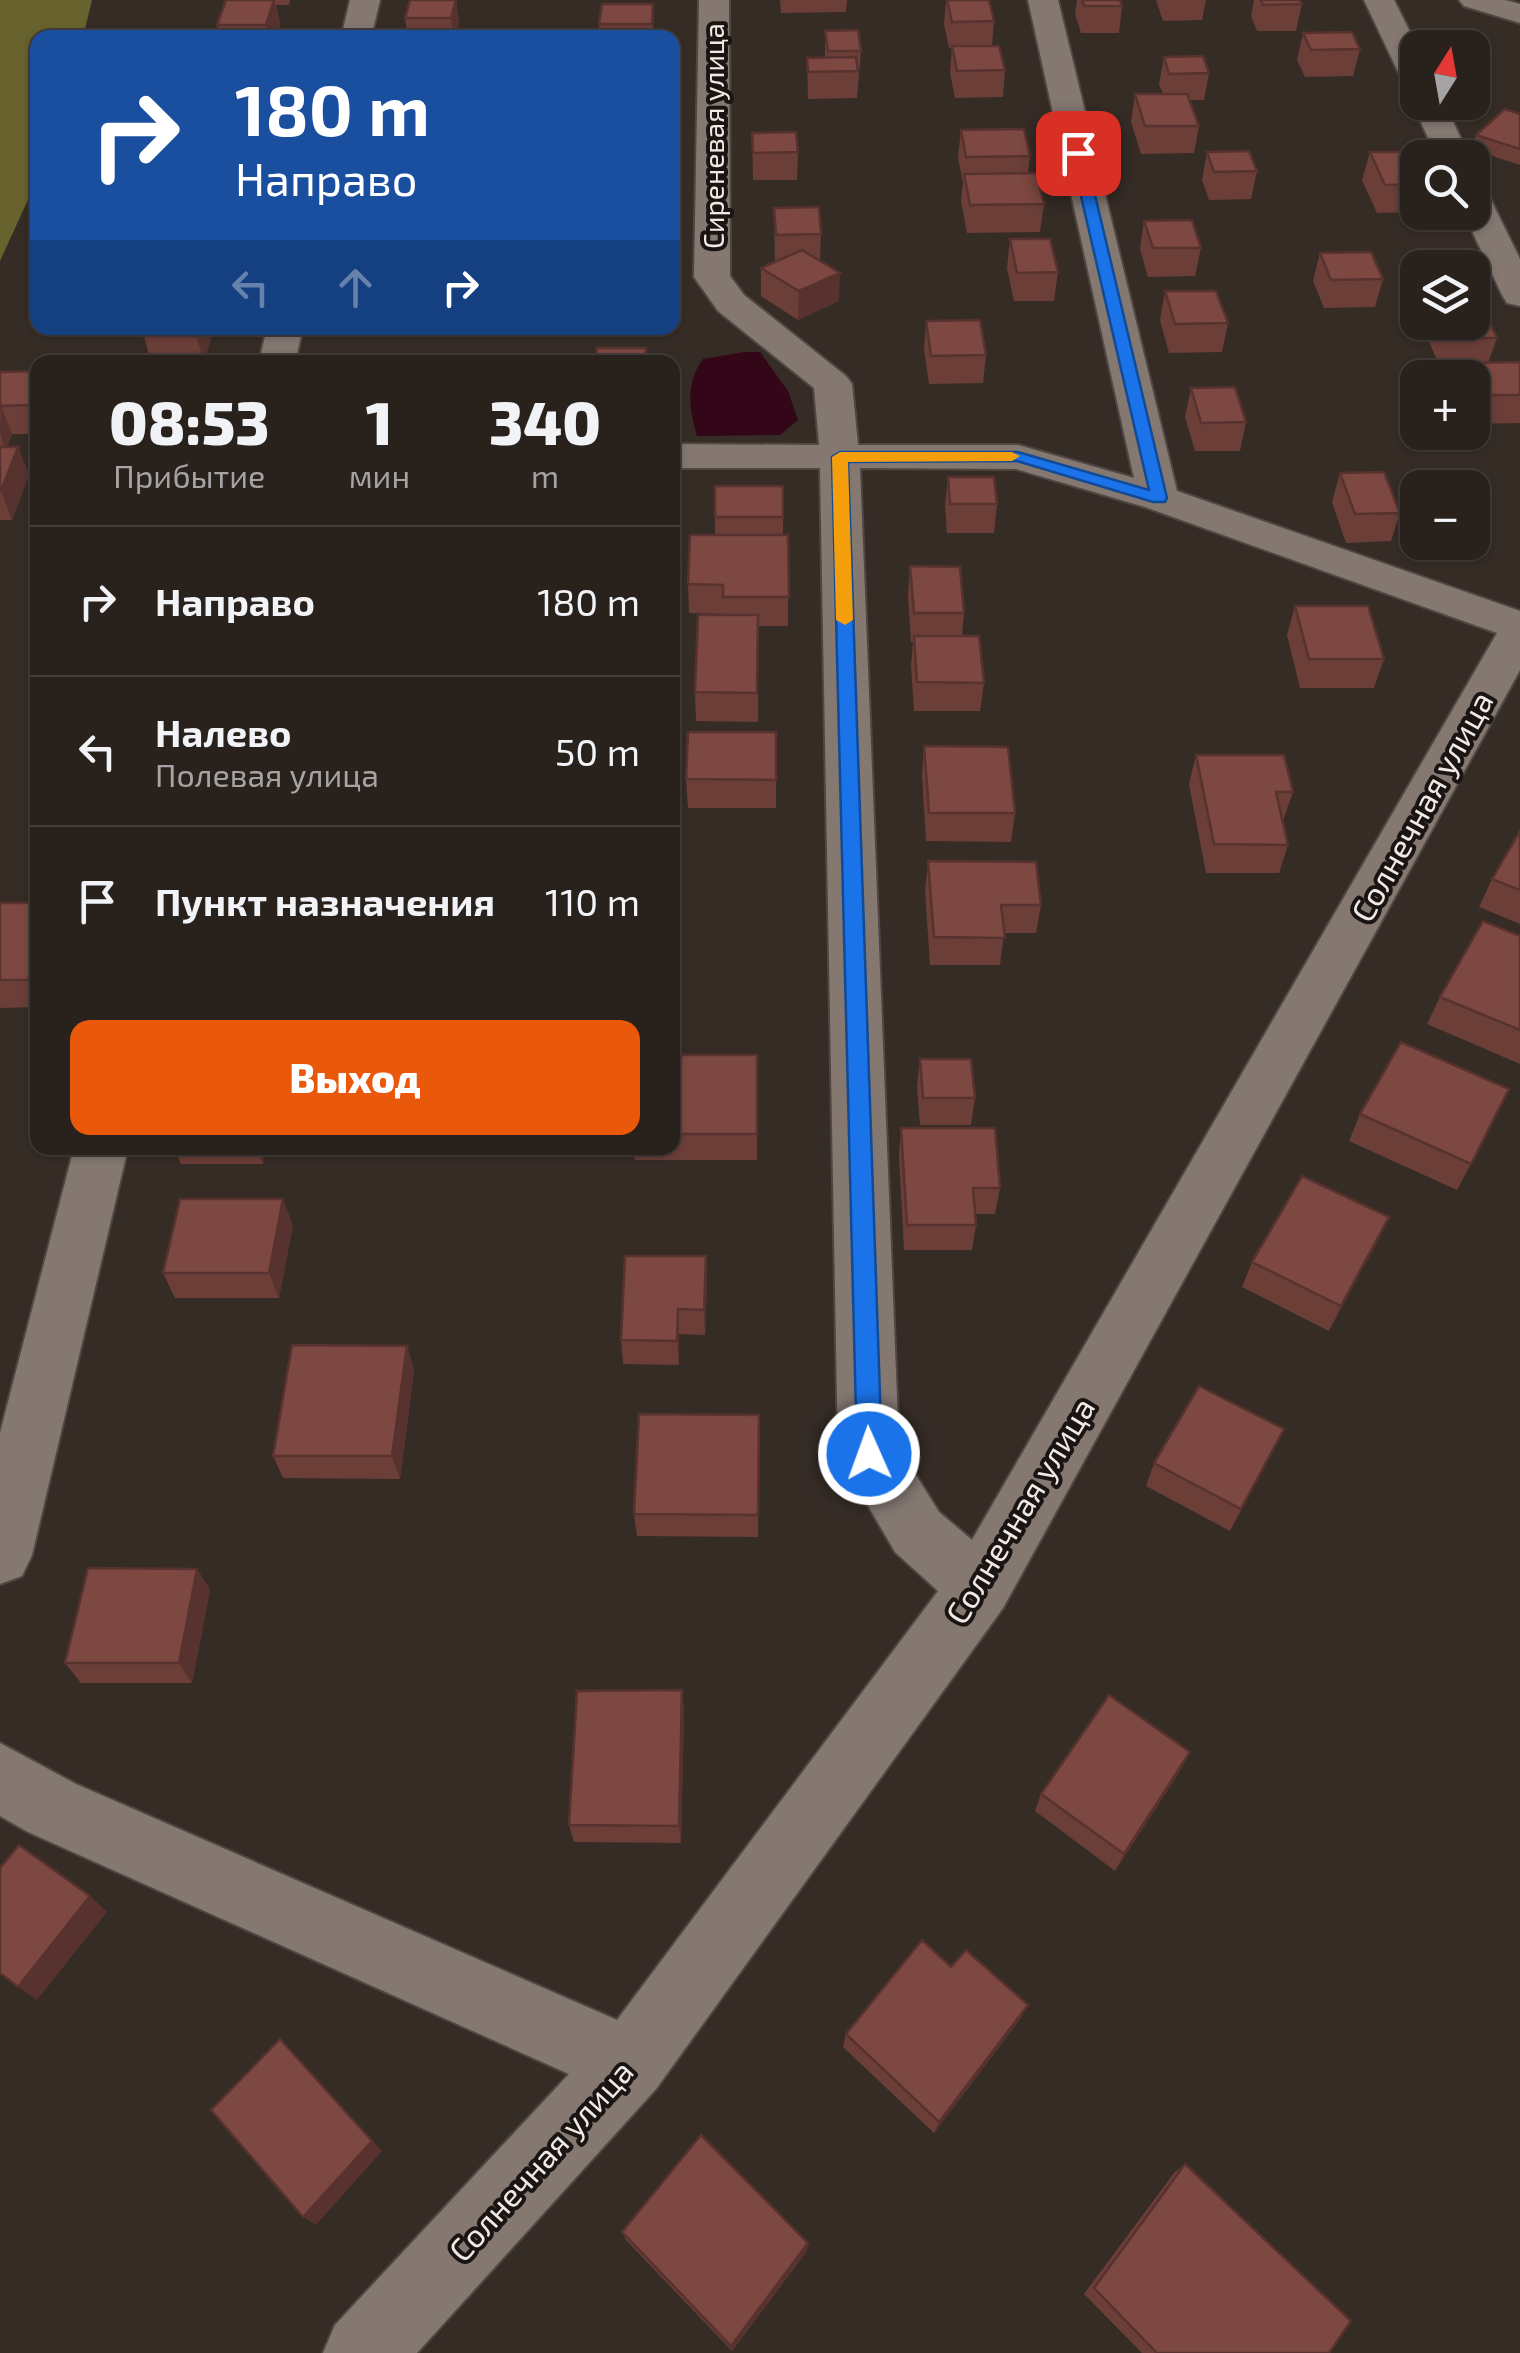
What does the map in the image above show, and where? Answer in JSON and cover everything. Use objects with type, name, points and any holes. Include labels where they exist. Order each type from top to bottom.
[{"type":"street","points":[[358,30],[365,0]]},
{"type":"street","name":"Сиреневая улица","points":[[714,0],[712,277],[731,303],[833,384],[840,457],[869,1454],[917,1532],[980,1587]]},
{"type":"street","points":[[1042,0],[1159,498]]},
{"type":"street","points":[[1379,0],[1400,43]]},
{"type":"street","points":[[1474,0],[1520,14]]},
{"type":"street","points":[[1488,230],[1520,295]]},
{"type":"street","points":[[680,456],[1018,456],[1159,498],[1520,629]]},
{"type":"street","name":"Солнечная улица","points":[[363,2353],[630,2063],[980,1587],[1520,629]]},
{"type":"street","points":[[0,1555],[100,1155]]},
{"type":"street","points":[[0,1778],[52,1808],[630,2063]]},
{"type":"shaded area","points":[[0,0],[92,0],[85,30],[30,30],[30,195],[0,261]]},
{"type":"shaded area","points":[[760,352],[788,391],[798,420],[780,435],[697,436],[690,396],[697,368],[703,359]]},
{"type":"building","points":[[226,0],[274,0],[266,25],[217,25]]},
{"type":"building","points":[[410,0],[456,0],[451,18],[405,18]]},
{"type":"building","points":[[947,0],[989,0],[994,21],[952,22]]},
{"type":"building","points":[[1082,0],[1120,0],[1122,6],[1084,6]]},
{"type":"building","points":[[1261,0],[1300,0],[1302,4],[1263,5]]},
{"type":"building","points":[[602,4],[653,4],[652,24],[599,24]]},
{"type":"building","points":[[858,30],[861,51],[828,51],[825,31]]},
{"type":"building","points":[[1352,32],[1360,49],[1311,50],[1303,33]]},
{"type":"building","points":[[952,46],[999,46],[1005,70],[957,71]]},
{"type":"building","points":[[1203,56],[1209,73],[1169,74],[1164,57]]},
{"type":"building","points":[[856,57],[858,71],[808,72],[807,58]]},
{"type":"building","points":[[1135,94],[1187,94],[1199,126],[1145,126]]},
{"type":"building","points":[[1505,109],[1520,114],[1520,149],[1476,135]]},
{"type":"building","points":[[1024,129],[1030,156],[966,157],[961,130]]},
{"type":"building","points":[[796,132],[798,152],[753,153],[752,133]]},
{"type":"building","points":[[1249,151],[1257,171],[1214,172],[1207,152]]},
{"type":"building","points":[[1370,152],[1400,152],[1400,185],[1385,185]]},
{"type":"building","points":[[1036,173],[1044,204],[970,205],[964,174]]},
{"type":"building","points":[[819,207],[821,234],[776,235],[774,208]]},
{"type":"building","points":[[1192,220],[1201,248],[1153,248],[1144,221]]},
{"type":"building","points":[[1010,239],[1050,239],[1058,272],[1017,273]]},
{"type":"building","points":[[802,250],[840,273],[799,291],[761,268]]},
{"type":"building","points":[[1371,252],[1383,279],[1331,280],[1320,253]]},
{"type":"building","points":[[1165,291],[1216,291],[1228,323],[1175,324]]},
{"type":"building","points":[[980,320],[986,355],[931,356],[926,321]]},
{"type":"building","points":[[597,348],[646,348],[646,355],[596,355]]},
{"type":"building","points":[[1520,362],[1520,395],[1490,395],[1490,363]]},
{"type":"building","points":[[30,371],[29,405],[0,409],[0,372]]},
{"type":"building","points":[[1235,387],[1246,422],[1201,423],[1191,388]]},
{"type":"building","points":[[0,447],[18,447],[1,491],[0,491]]},
{"type":"building","points":[[1384,472],[1400,513],[1355,514],[1340,473]]},
{"type":"building","points":[[948,477],[994,477],[997,504],[950,504]]},
{"type":"building","points":[[715,486],[783,486],[783,517],[715,517]]},
{"type":"building","points":[[690,535],[788,535],[789,597],[723,597],[723,585],[688,584]]},
{"type":"building","points":[[910,566],[960,567],[964,613],[914,613]]},
{"type":"building","points":[[1295,606],[1368,606],[1384,659],[1309,659]]},
{"type":"building","points":[[698,615],[758,615],[757,693],[695,692]]},
{"type":"building","points":[[914,636],[979,636],[984,683],[917,682]]},
{"type":"building","points":[[688,732],[776,732],[776,780],[686,779]]},
{"type":"building","points":[[924,746],[1008,747],[1015,813],[929,813]]},
{"type":"building","points":[[1196,755],[1284,755],[1293,792],[1276,792],[1288,845],[1214,844]]},
{"type":"building","points":[[1520,831],[1520,890],[1492,879]]},
{"type":"building","points":[[928,861],[1036,862],[1041,905],[1001,905],[1005,938],[934,937]]},
{"type":"building","points":[[0,903],[30,903],[28,980],[0,980]]},
{"type":"building","points":[[1483,921],[1520,936],[1520,1030],[1440,997]]},
{"type":"building","points":[[1401,1042],[1509,1089],[1471,1164],[1360,1114]]},
{"type":"building","points":[[680,1055],[757,1055],[757,1134],[680,1134]]},
{"type":"building","points":[[920,1059],[971,1059],[975,1098],[923,1098]]},
{"type":"building","points":[[901,1128],[995,1128],[1000,1188],[973,1188],[976,1225],[907,1225]]},
{"type":"building","points":[[1302,1176],[1389,1217],[1341,1306],[1252,1262]]},
{"type":"building","points":[[180,1199],[283,1199],[269,1273],[163,1273]]},
{"type":"building","points":[[625,1256],[706,1256],[704,1310],[678,1309],[677,1341],[621,1340]]},
{"type":"building","points":[[292,1345],[407,1346],[392,1456],[273,1456]]},
{"type":"building","points":[[1199,1386],[1284,1429],[1241,1509],[1154,1463]]},
{"type":"building","points":[[639,1414],[759,1415],[758,1515],[634,1514]]},
{"type":"building","points":[[88,1568],[197,1569],[179,1663],[65,1663]]},
{"type":"building","points":[[682,1690],[679,1826],[569,1825],[577,1691]]},
{"type":"building","points":[[1109,1695],[1190,1752],[1124,1854],[1041,1794]]},
{"type":"building","points":[[19,1845],[90,1896],[18,1987],[0,1973],[0,1868]]},
{"type":"building","points":[[922,1940],[951,1967],[966,1950],[1028,2005],[939,2122],[846,2034]]},
{"type":"building","points":[[280,2039],[372,2141],[303,2217],[211,2110]]},
{"type":"building","points":[[701,2135],[808,2243],[731,2346],[622,2232]]},
{"type":"building","points":[[1185,2164],[1351,2321],[1329,2353],[1157,2353],[1094,2288]]},
{"type":"slow traffic","points":[[845,620],[840,457],[1012,456]]},
{"type":"route","points":[[869,1454],[840,457],[1018,456],[1159,498],[1078,153]]}]
